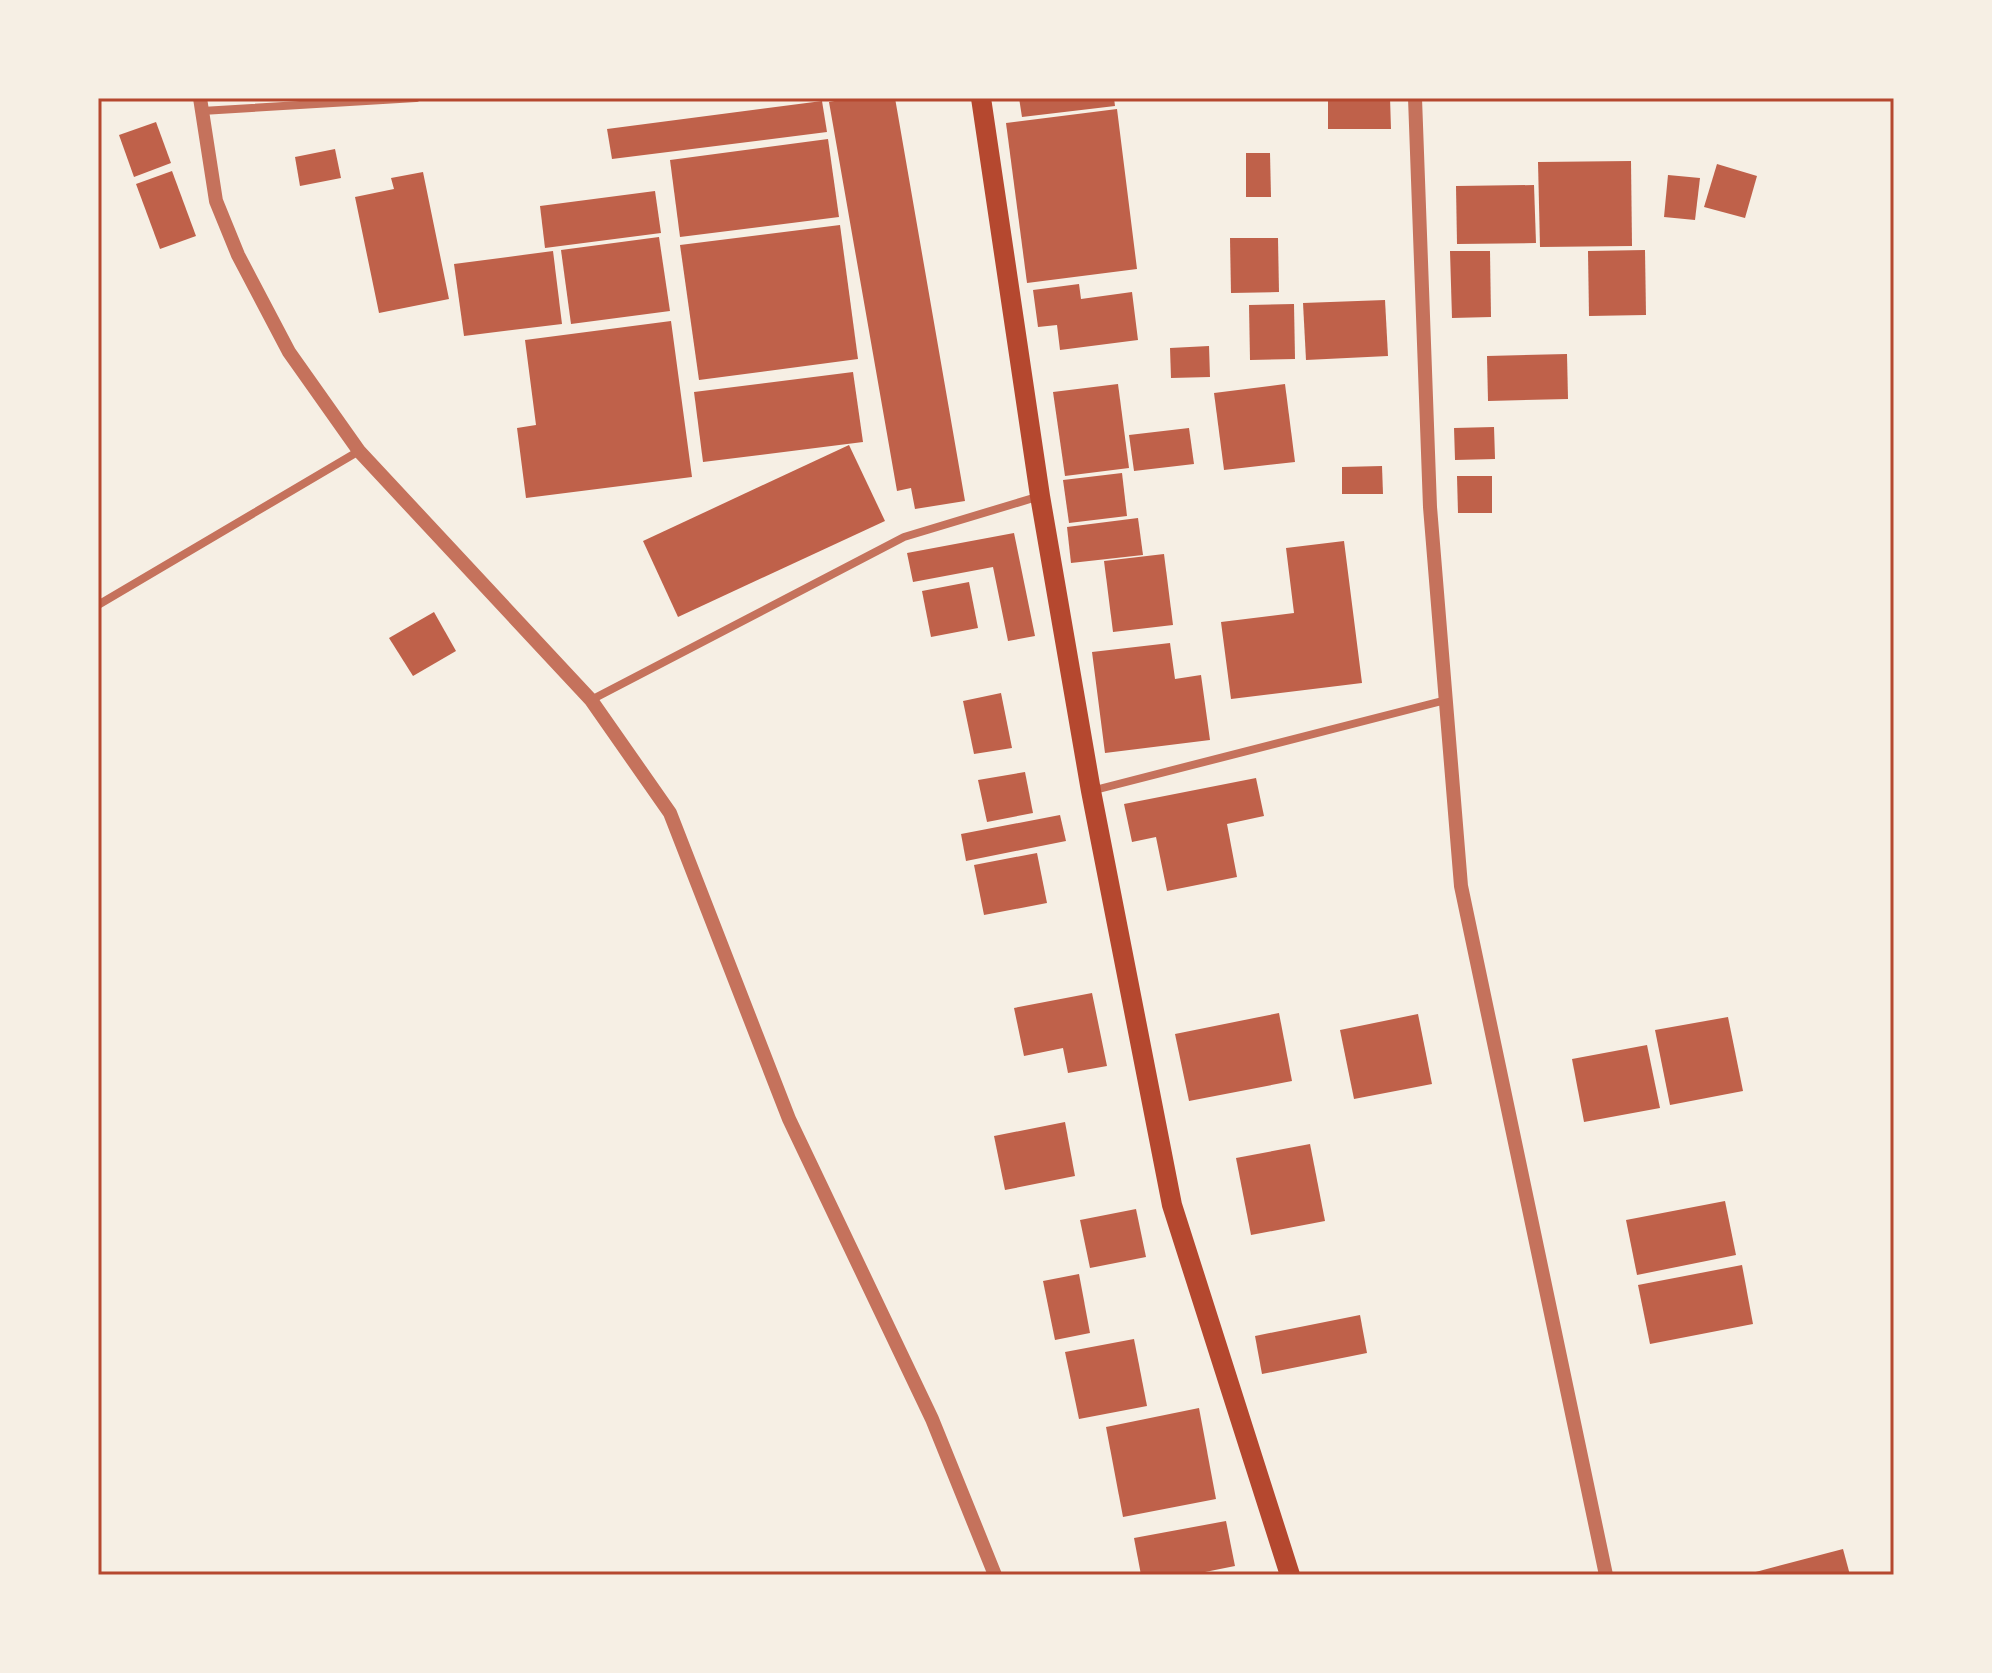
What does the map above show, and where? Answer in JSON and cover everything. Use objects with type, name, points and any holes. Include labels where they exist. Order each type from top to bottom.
[{"type":"main road","points":[[981,98],[1040,496],[1091,791],[1172,1205],[1290,1575]]},
{"type":"street","points":[[416,98],[201,104],[216,201],[238,255],[289,352],[359,451],[591,700],[670,813],[789,1119],[932,1419],[995,1575]]},
{"type":"street","points":[[1415,98],[1430,507],[1461,886],[1606,1575]]},
{"type":"street","points":[[98,605],[359,451]]},
{"type":"street","points":[[591,700],[904,537],[1040,496]]},
{"type":"street","points":[[1091,791],[1446,700]]},
{"type":"building","points":[[851,98],[895,98],[965,501],[915,509],[911,488],[897,491],[829,102]]},
{"type":"building","points":[[1019,98],[1114,98],[1115,106],[1022,117]]},
{"type":"building","points":[[1328,98],[1390,98],[1391,129],[1328,129]]},
{"type":"building","points":[[822,101],[827,132],[612,159],[607,129]]},
{"type":"building","points":[[1117,109],[1137,269],[1027,283],[1006,123]]},
{"type":"building","points":[[156,122],[171,163],[134,177],[119,135]]},
{"type":"building","points":[[828,139],[839,217],[680,237],[670,160]]},
{"type":"building","points":[[335,149],[341,178],[300,186],[295,157]]},
{"type":"building","points":[[1246,153],[1270,153],[1271,197],[1246,197]]},
{"type":"building","points":[[1631,161],[1632,246],[1540,247],[1538,162]]},
{"type":"building","points":[[1717,164],[1757,176],[1745,218],[1704,207]]},
{"type":"building","points":[[172,171],[196,236],[160,249],[136,184]]},
{"type":"building","points":[[423,172],[449,299],[379,313],[355,197],[394,189],[391,178]]},
{"type":"building","points":[[1668,175],[1700,178],[1695,220],[1664,217]]},
{"type":"building","points":[[1534,185],[1536,243],[1457,244],[1456,186]]},
{"type":"building","points":[[655,191],[661,233],[545,248],[540,206]]},
{"type":"building","points":[[840,225],[858,359],[699,380],[680,245]]},
{"type":"building","points":[[659,237],[670,311],[571,324],[561,250]]},
{"type":"building","points":[[1230,238],[1278,238],[1279,292],[1231,293]]},
{"type":"building","points":[[1645,250],[1646,315],[1589,316],[1588,251]]},
{"type":"building","points":[[553,251],[562,324],[464,336],[454,264]]},
{"type":"building","points":[[1450,251],[1490,251],[1491,317],[1452,318]]},
{"type":"building","points":[[1079,284],[1081,299],[1132,292],[1138,340],[1060,350],[1057,325],[1038,327],[1033,290]]},
{"type":"building","points":[[1385,300],[1388,356],[1306,360],[1303,303]]},
{"type":"building","points":[[1294,304],[1295,359],[1250,360],[1249,305]]},
{"type":"building","points":[[671,321],[692,477],[526,498],[517,428],[536,425],[525,340]]},
{"type":"building","points":[[1209,346],[1210,377],[1171,378],[1170,348]]},
{"type":"building","points":[[1567,354],[1568,399],[1488,401],[1487,356]]},
{"type":"building","points":[[853,372],[863,442],[703,462],[694,392]]},
{"type":"building","points":[[1118,384],[1129,468],[1065,476],[1053,392]]},
{"type":"building","points":[[1285,384],[1295,462],[1224,470],[1214,393]]},
{"type":"building","points":[[1494,427],[1495,459],[1455,460],[1454,428]]},
{"type":"building","points":[[1189,428],[1194,464],[1134,471],[1129,435]]},
{"type":"building","points":[[849,445],[885,521],[678,617],[643,541]]},
{"type":"building","points":[[1382,466],[1383,494],[1342,494],[1342,467]]},
{"type":"building","points":[[1122,473],[1127,516],[1069,523],[1063,480]]},
{"type":"building","points":[[1457,476],[1492,476],[1492,513],[1458,513]]},
{"type":"building","points":[[1138,518],[1143,555],[1071,563],[1067,527]]},
{"type":"building","points":[[1014,533],[1035,636],[1008,641],[993,567],[913,582],[907,553]]},
{"type":"building","points":[[1344,541],[1362,683],[1231,699],[1221,622],[1294,613],[1286,548]]},
{"type":"building","points":[[1164,554],[1173,625],[1113,632],[1104,561]]},
{"type":"building","points":[[969,582],[978,628],[931,637],[922,591]]},
{"type":"building","points":[[434,612],[456,651],[413,676],[389,638]]},
{"type":"building","points":[[1170,643],[1175,679],[1201,675],[1210,740],[1105,753],[1092,652]]},
{"type":"building","points":[[1001,693],[1012,748],[974,754],[963,701]]},
{"type":"building","points":[[1025,772],[1033,813],[987,822],[978,780]]},
{"type":"building","points":[[1256,778],[1264,816],[1227,824],[1237,877],[1167,891],[1156,837],[1132,842],[1124,804]]},
{"type":"building","points":[[1060,815],[1066,841],[966,861],[961,834]]},
{"type":"building","points":[[1037,853],[1047,903],[984,915],[974,865]]},
{"type":"building","points":[[1092,993],[1107,1066],[1068,1073],[1063,1048],[1024,1056],[1014,1008]]},
{"type":"building","points":[[1279,1013],[1292,1081],[1189,1101],[1175,1034]]},
{"type":"building","points":[[1418,1014],[1432,1084],[1354,1099],[1340,1030]]},
{"type":"building","points":[[1728,1017],[1743,1091],[1670,1105],[1655,1030]]},
{"type":"building","points":[[1647,1045],[1660,1108],[1584,1122],[1572,1059]]},
{"type":"building","points":[[1065,1122],[1075,1176],[1005,1190],[994,1136]]},
{"type":"building","points":[[1310,1144],[1325,1221],[1251,1235],[1236,1158]]},
{"type":"building","points":[[1725,1201],[1736,1255],[1637,1275],[1626,1220]]},
{"type":"building","points":[[1136,1209],[1146,1257],[1090,1268],[1080,1220]]},
{"type":"building","points":[[1742,1265],[1753,1324],[1650,1344],[1638,1285]]},
{"type":"building","points":[[1079,1274],[1090,1333],[1055,1340],[1043,1281]]},
{"type":"building","points":[[1360,1315],[1367,1353],[1262,1374],[1255,1336]]},
{"type":"building","points":[[1134,1339],[1147,1406],[1079,1419],[1065,1352]]},
{"type":"building","points":[[1199,1408],[1216,1499],[1123,1517],[1106,1427]]},
{"type":"building","points":[[1226,1521],[1235,1566],[1190,1575],[1141,1575],[1134,1538]]},
{"type":"building","points":[[1843,1549],[1850,1575],[1748,1575],[1748,1574]]}]
